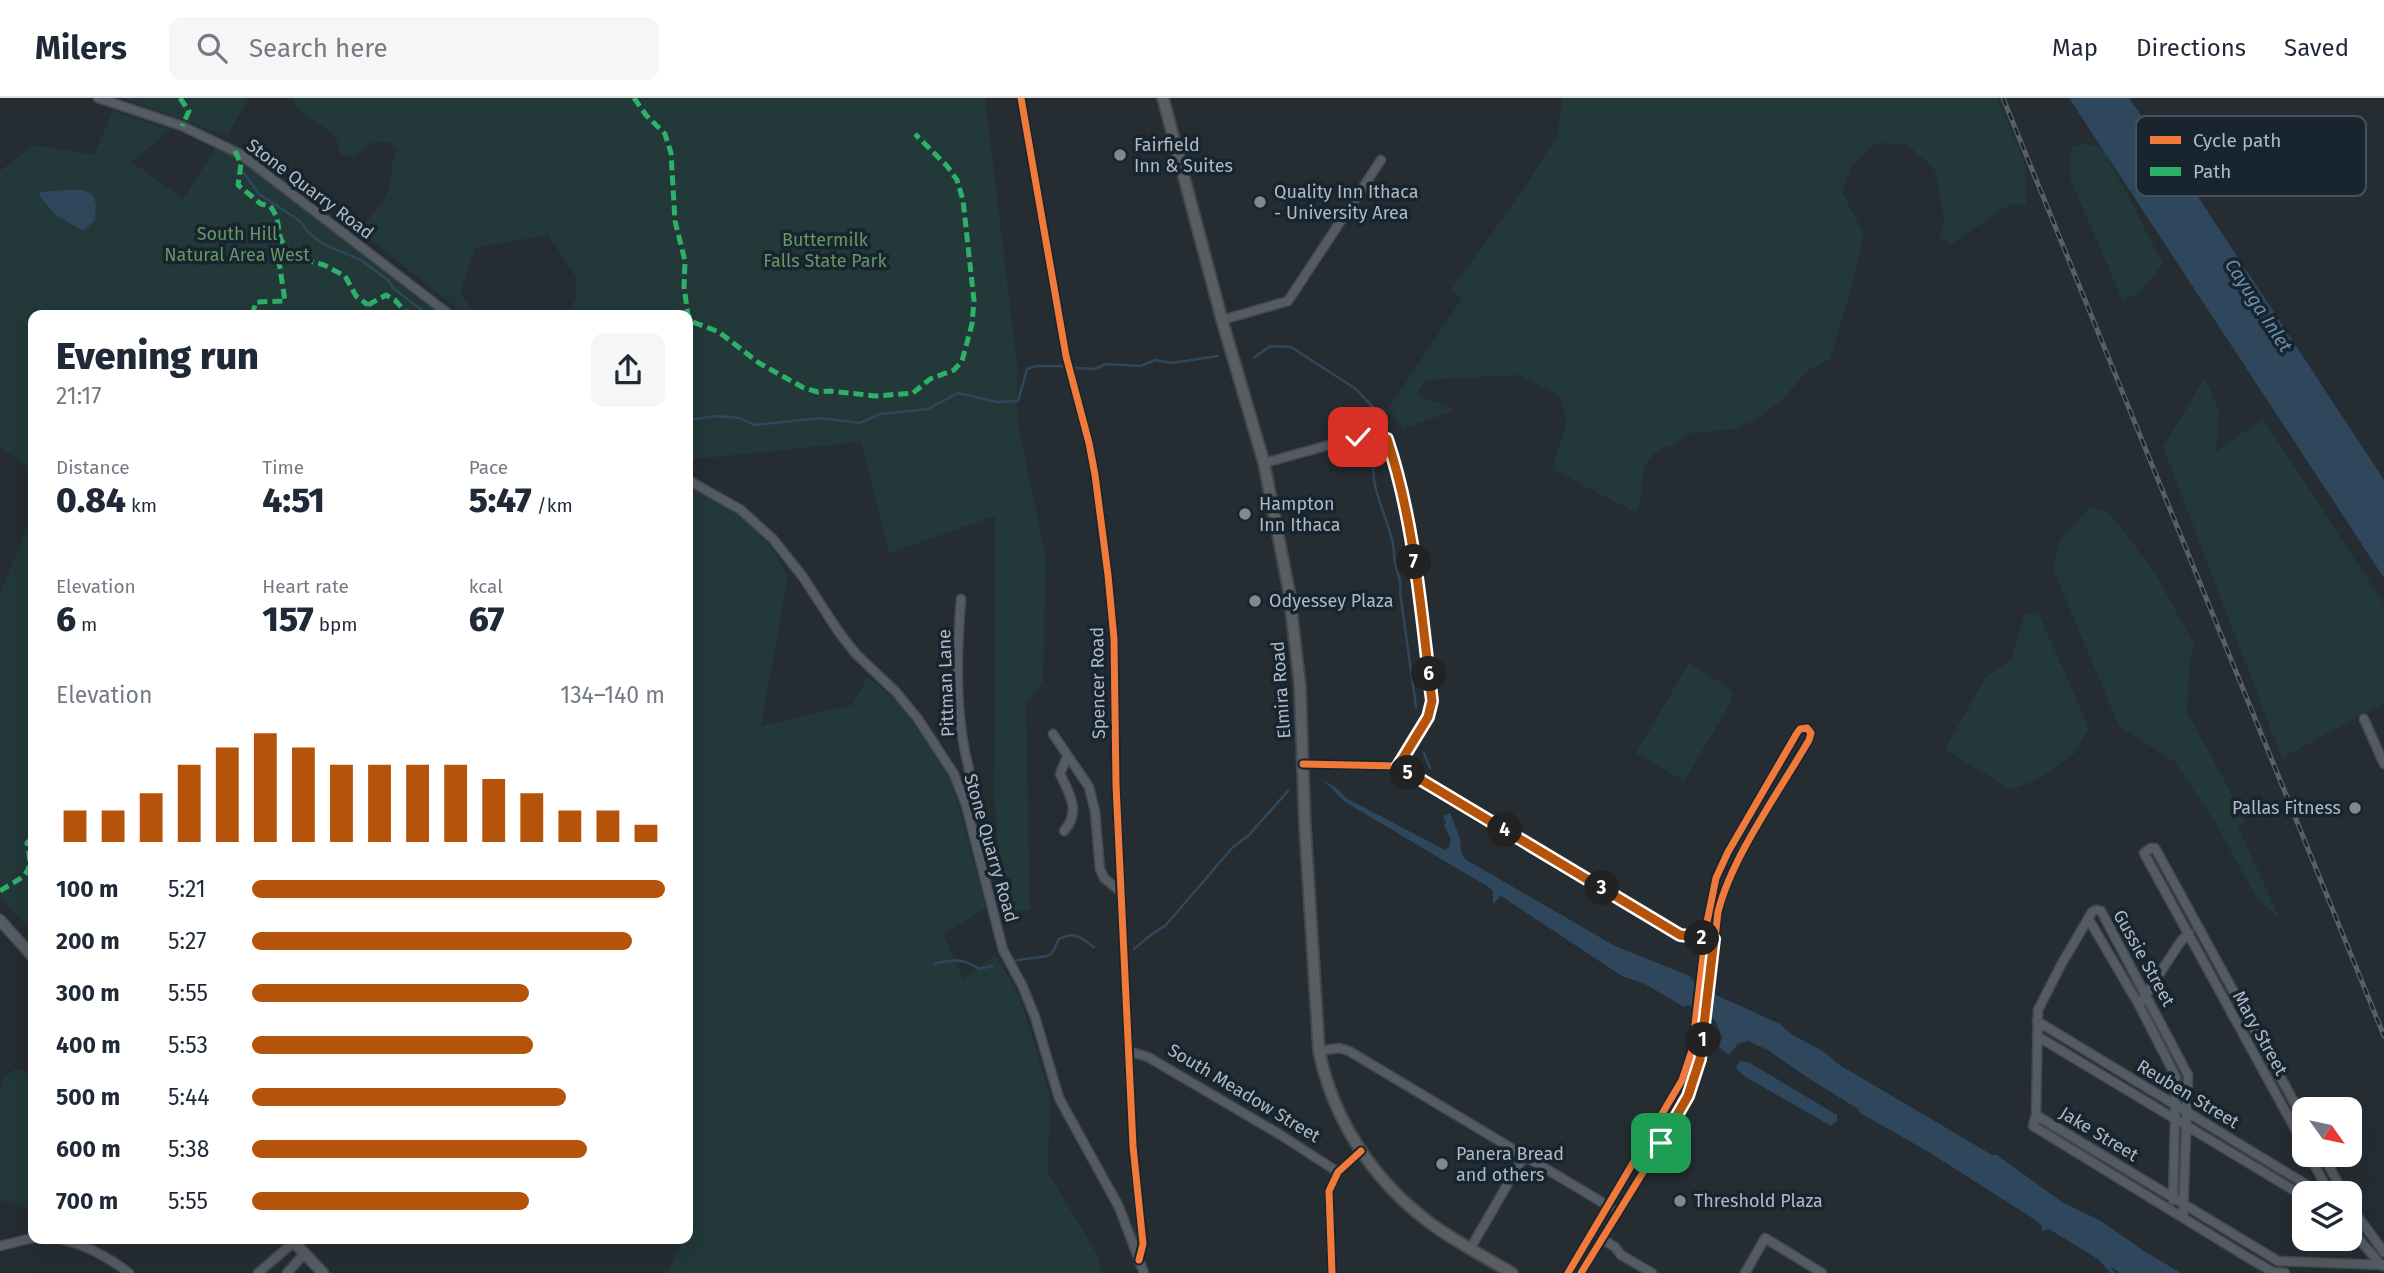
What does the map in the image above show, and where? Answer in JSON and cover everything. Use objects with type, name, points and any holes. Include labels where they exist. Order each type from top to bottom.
[{"type":"highway","name":"Elmira Road","points":[[1163,98],[1222,320],[1264,463],[1289,591],[1299,675],[1319,1051],[1336,1108],[1361,1151]]},
{"type":"highway","points":[[1361,1151],[1408,1205],[1435,1227],[1512,1273]]},
{"type":"main road","points":[[0,920],[28,951]]},
{"type":"main road","points":[[296,1244],[323,1273]]},
{"type":"street","name":"Stone Quarry Road","points":[[98,98],[182,126],[240,154],[443,310]]},
{"type":"street","name":"Spencer Road","points":[[1021,98],[1066,356],[1095,475],[1108,575],[1114,639],[1116,785],[1128,1051],[1133,1146],[1142,1238]]},
{"type":"street","points":[[1222,320],[1288,300],[1381,160]]},
{"type":"street","points":[[1264,463],[1358,437],[1387,439],[1404,498],[1432,701],[1428,717],[1398,766]]},
{"type":"street","name":"Stone Quarry Road","points":[[693,483],[741,510],[772,539],[803,577],[844,639],[918,719],[954,774],[966,805],[1003,950],[1035,1017],[1059,1098],[1070,1122],[1110,1189],[1144,1273]]},
{"type":"street","name":"Pittman Lane","points":[[961,599],[960,727],[971,787],[971,798],[966,805]]},
{"type":"street","points":[[2364,719],[2384,764]]},
{"type":"street","points":[[1568,1273],[1682,1080],[1692,1050],[1700,977],[1709,939],[1727,884],[1809,740],[1811,733],[1807,729],[1800,729],[1728,852],[1712,893],[1709,939],[1710,982],[1700,1059],[1688,1096],[1581,1273]]},
{"type":"street","points":[[1053,734],[1067,757],[1079,769],[1093,798],[1100,869],[1104,878],[1121,892]]},
{"type":"street","points":[[1064,831],[1069,825],[1074,804],[1060,775],[1067,757]]},
{"type":"street","points":[[1303,764],[1398,766],[1680,935],[1709,939]]},
{"type":"street","name":"Mary Street","points":[[2292,1098],[2155,848],[2146,850],[2144,853],[2292,1123]]},
{"type":"street","name":"Gussie Street","points":[[2171,1210],[2176,1120],[2174,1072],[2139,1005],[2088,918],[2096,910],[2101,911],[2186,1067],[2189,1079],[2186,1111],[2186,1205],[2183,1218]]},
{"type":"street","points":[[2036,1115],[2037,1021],[2041,1001],[2088,918]]},
{"type":"street","points":[[2139,1005],[2181,941],[2197,925]]},
{"type":"street","name":"Reuben Street","points":[[2037,1021],[2301,1181]]},
{"type":"street","name":"Reuben Street","points":[[2037,1036],[2292,1189]]},
{"type":"street","points":[[1319,1051],[1339,1048],[1349,1051],[1618,1212]]},
{"type":"street","name":"South Meadow Street","points":[[1128,1051],[1140,1053],[1153,1060],[1338,1172]]},
{"type":"street","name":"Jake Street","points":[[2284,1273],[2273,1272],[2033,1126],[2036,1115],[2278,1261],[2383,1266]]},
{"type":"street","points":[[1332,1273],[1328,1197],[1331,1184],[1338,1172],[1361,1151]]},
{"type":"street","points":[[1470,1249],[1524,1156]]},
{"type":"street","points":[[2362,1223],[2384,1252]]},
{"type":"street","points":[[1745,1273],[1765,1238],[1822,1273]]},
{"type":"street","points":[[0,1246],[28,1239]]},
{"type":"street","points":[[1602,1239],[1615,1247],[1621,1255],[1652,1273]]},
{"type":"street","points":[[2362,1242],[2383,1266]]},
{"type":"street","points":[[78,1244],[101,1254],[130,1273]]},
{"type":"street","points":[[258,1273],[288,1244]]},
{"type":"street","points":[[287,1273],[304,1253]]},
{"type":"green space","points":[[122,98],[249,98],[227,136]]},
{"type":"green space","name":"Buttermilk Falls State Park","points":[[292,98],[985,98],[1017,363],[1017,420],[1046,558],[1043,681],[1026,705],[1030,910],[1004,913],[994,796],[995,516],[889,553],[861,442],[693,459],[693,310],[568,310],[576,299],[576,277],[548,235],[475,248],[460,292],[473,310],[459,310],[358,229],[382,203],[398,150],[388,142],[371,143],[355,157],[341,154],[331,132],[306,116]]},
{"type":"green space","points":[[1563,98],[1997,98],[2024,160],[2027,206],[2012,203],[1951,244],[1940,237],[1944,217],[1935,170],[1907,144],[1876,143],[1852,165],[1842,192],[1864,234],[1852,287],[1830,359],[1810,369],[1781,400],[1758,419],[1735,429],[1690,433],[1673,445],[1658,450],[1648,460],[1644,469],[1640,501],[1635,512],[1552,469],[1567,421],[1559,395],[1518,375],[1426,380],[1416,395],[1449,407],[1452,411],[1403,429],[1389,408],[1462,298],[1451,290],[1526,186],[1557,136]]},
{"type":"green space","name":"South Hill Natural Area West","points":[[113,110],[170,130],[132,162],[183,199],[217,146],[250,165],[437,310],[28,310],[28,467],[0,447],[0,171],[33,145],[94,155]]},
{"type":"green space","points":[[2084,143],[2103,148],[2163,264],[2138,294],[2123,301],[2070,178],[2071,147]]},
{"type":"green space","points":[[2205,378],[2219,411],[2216,451],[2263,419],[2384,604],[2384,703],[2282,758],[2163,447]]},
{"type":"green space","points":[[693,488],[735,509],[773,549],[788,577],[761,726],[852,705],[868,677],[897,702],[925,739],[953,785],[986,908],[943,934],[963,979],[995,955],[1019,994],[1050,1096],[1048,1173],[1098,1256],[1102,1273],[667,1273],[681,1244],[693,1244]]},
{"type":"green space","points":[[2091,506],[2108,512],[2126,534],[2156,575],[2195,646],[2190,658],[2187,712],[2247,822],[2238,827],[2280,919],[2257,899],[2218,827],[2175,762],[2119,726],[2053,569],[2060,540]]},
{"type":"green space","points":[[28,525],[28,928],[0,897],[0,593]]},
{"type":"green space","points":[[2038,612],[2089,728],[2074,754],[2038,779],[2011,790],[1945,749],[1985,678],[2011,659],[2025,614]]},
{"type":"green space","points":[[1689,663],[1730,689],[1733,695],[1684,781],[1636,753]]},
{"type":"green space","points":[[15,1069],[28,1073],[28,1208],[0,1200],[2,1080]]},
{"type":"water","name":"Cayuga Inlet","points":[[2069,98],[2129,98],[2142,116],[2136,116],[2136,196],[2198,196],[2384,480],[2384,578]]},
{"type":"water","points":[[83,190],[92,194],[96,204],[95,220],[83,231],[56,215],[40,197],[40,192]]},
{"type":"water","points":[[1323,780],[1338,789],[1346,798],[1445,850],[1451,839],[1443,816],[1450,813],[1465,859],[1615,946],[1690,976],[1693,981],[1718,996],[1780,1024],[1791,1034],[1826,1053],[1838,1064],[1992,1155],[1997,1155],[2062,1202],[2101,1221],[2181,1273],[2120,1273],[2110,1266],[2115,1273],[2111,1273],[2098,1259],[2049,1229],[2042,1231],[2042,1226],[2034,1219],[1927,1151],[1860,1113],[1858,1109],[1768,1050],[1748,1041],[1738,1044],[1729,1055],[1719,1047],[1722,1037],[1715,1020],[1689,1005],[1684,1007],[1645,984],[1622,976],[1501,896],[1493,904],[1493,892],[1490,888],[1345,802]]},
{"type":"water","points":[[1740,1061],[1748,1062],[1837,1115],[1837,1121],[1831,1126],[1744,1076],[1736,1068]]},
{"type":"waterway","points":[[243,172],[259,194],[300,221],[308,232],[323,244],[361,260],[422,310]]},
{"type":"waterway","points":[[1254,358],[1270,346],[1291,347],[1356,389],[1380,415],[1380,429]]},
{"type":"waterway","points":[[1076,368],[1095,369],[1106,364],[1140,366],[1156,360],[1172,363],[1218,356]]},
{"type":"waterway","points":[[693,419],[717,416],[740,418],[754,425],[820,418],[860,423],[880,414],[928,409],[958,393],[997,402],[1018,401],[1027,369],[1036,366],[1062,366]]},
{"type":"waterway","points":[[1376,449],[1373,474],[1390,532],[1400,581],[1416,707]]},
{"type":"waterway","points":[[1424,753],[1430,768]]},
{"type":"waterway","points":[[1134,949],[1165,926],[1233,847],[1248,836],[1288,791]]},
{"type":"waterway","points":[[1015,961],[1050,955],[1059,939],[1070,935],[1081,938],[1094,947]]},
{"type":"waterway","points":[[934,964],[957,960],[979,969],[993,966]]},
{"type":"railway","points":[[2003,98],[2384,1036]]},
{"type":"marked path","points":[[180,98],[189,111],[182,126]]},
{"type":"marked path","points":[[634,98],[665,134],[671,153],[675,221],[685,261],[684,287],[687,310]]},
{"type":"marked path","points":[[693,322],[719,332],[759,363],[804,388],[818,392],[876,396],[913,393],[930,379],[954,370],[962,361],[972,324],[974,301],[963,200],[957,180],[947,166],[915,134]]},
{"type":"marked path","points":[[235,151],[241,164],[238,185],[261,204],[270,206],[277,218],[280,238],[287,249]]},
{"type":"marked path","points":[[254,310],[256,302],[285,301],[278,255],[287,249],[299,258],[324,265],[345,276],[356,296],[368,305]]},
{"type":"marked path","points":[[368,305],[386,295],[404,310]]},
{"type":"marked path","points":[[28,842],[28,848]]},
{"type":"marked path","points":[[0,891],[21,878],[28,869]]},
{"type":"cycle path","points":[[1021,98],[1066,356],[1095,475],[1108,575],[1114,639],[1116,785],[1133,1146],[1143,1244],[1139,1260]]},
{"type":"cycle path","points":[[1568,1273],[1682,1080],[1692,1050],[1707,922],[1716,878],[1728,852],[1797,733],[1800,729],[1807,728],[1811,733],[1809,740],[1745,847],[1718,912],[1701,1059],[1694,1081],[1679,1114],[1581,1273]]},
{"type":"cycle path","points":[[1303,764],[1398,766],[1680,935],[1714,939]]},
{"type":"cycle path","points":[[1332,1273],[1329,1191],[1338,1172],[1361,1151]]},
{"type":"place","name":"Fairfield Inn & Suites","points":[[1120,155]]},
{"type":"place","name":"Quality Inn Ithaca - University Area","points":[[1260,202]]},
{"type":"place","name":"Hampton Inn Ithaca","points":[[1245,514]]},
{"type":"place","name":"Odyessey Plaza","points":[[1255,601]]},
{"type":"place","name":"Pallas Fitness","points":[[2355,808]]},
{"type":"place","name":"Panera Bread and others","points":[[1442,1164]]},
{"type":"place","name":"Threshold Plaza","points":[[1680,1201]]},
{"type":"route","points":[[1358,437],[1387,439],[1394,460],[1412,546],[1432,701],[1428,717],[1398,766],[1680,935],[1714,939],[1700,1059],[1688,1096],[1661,1143]]}]
